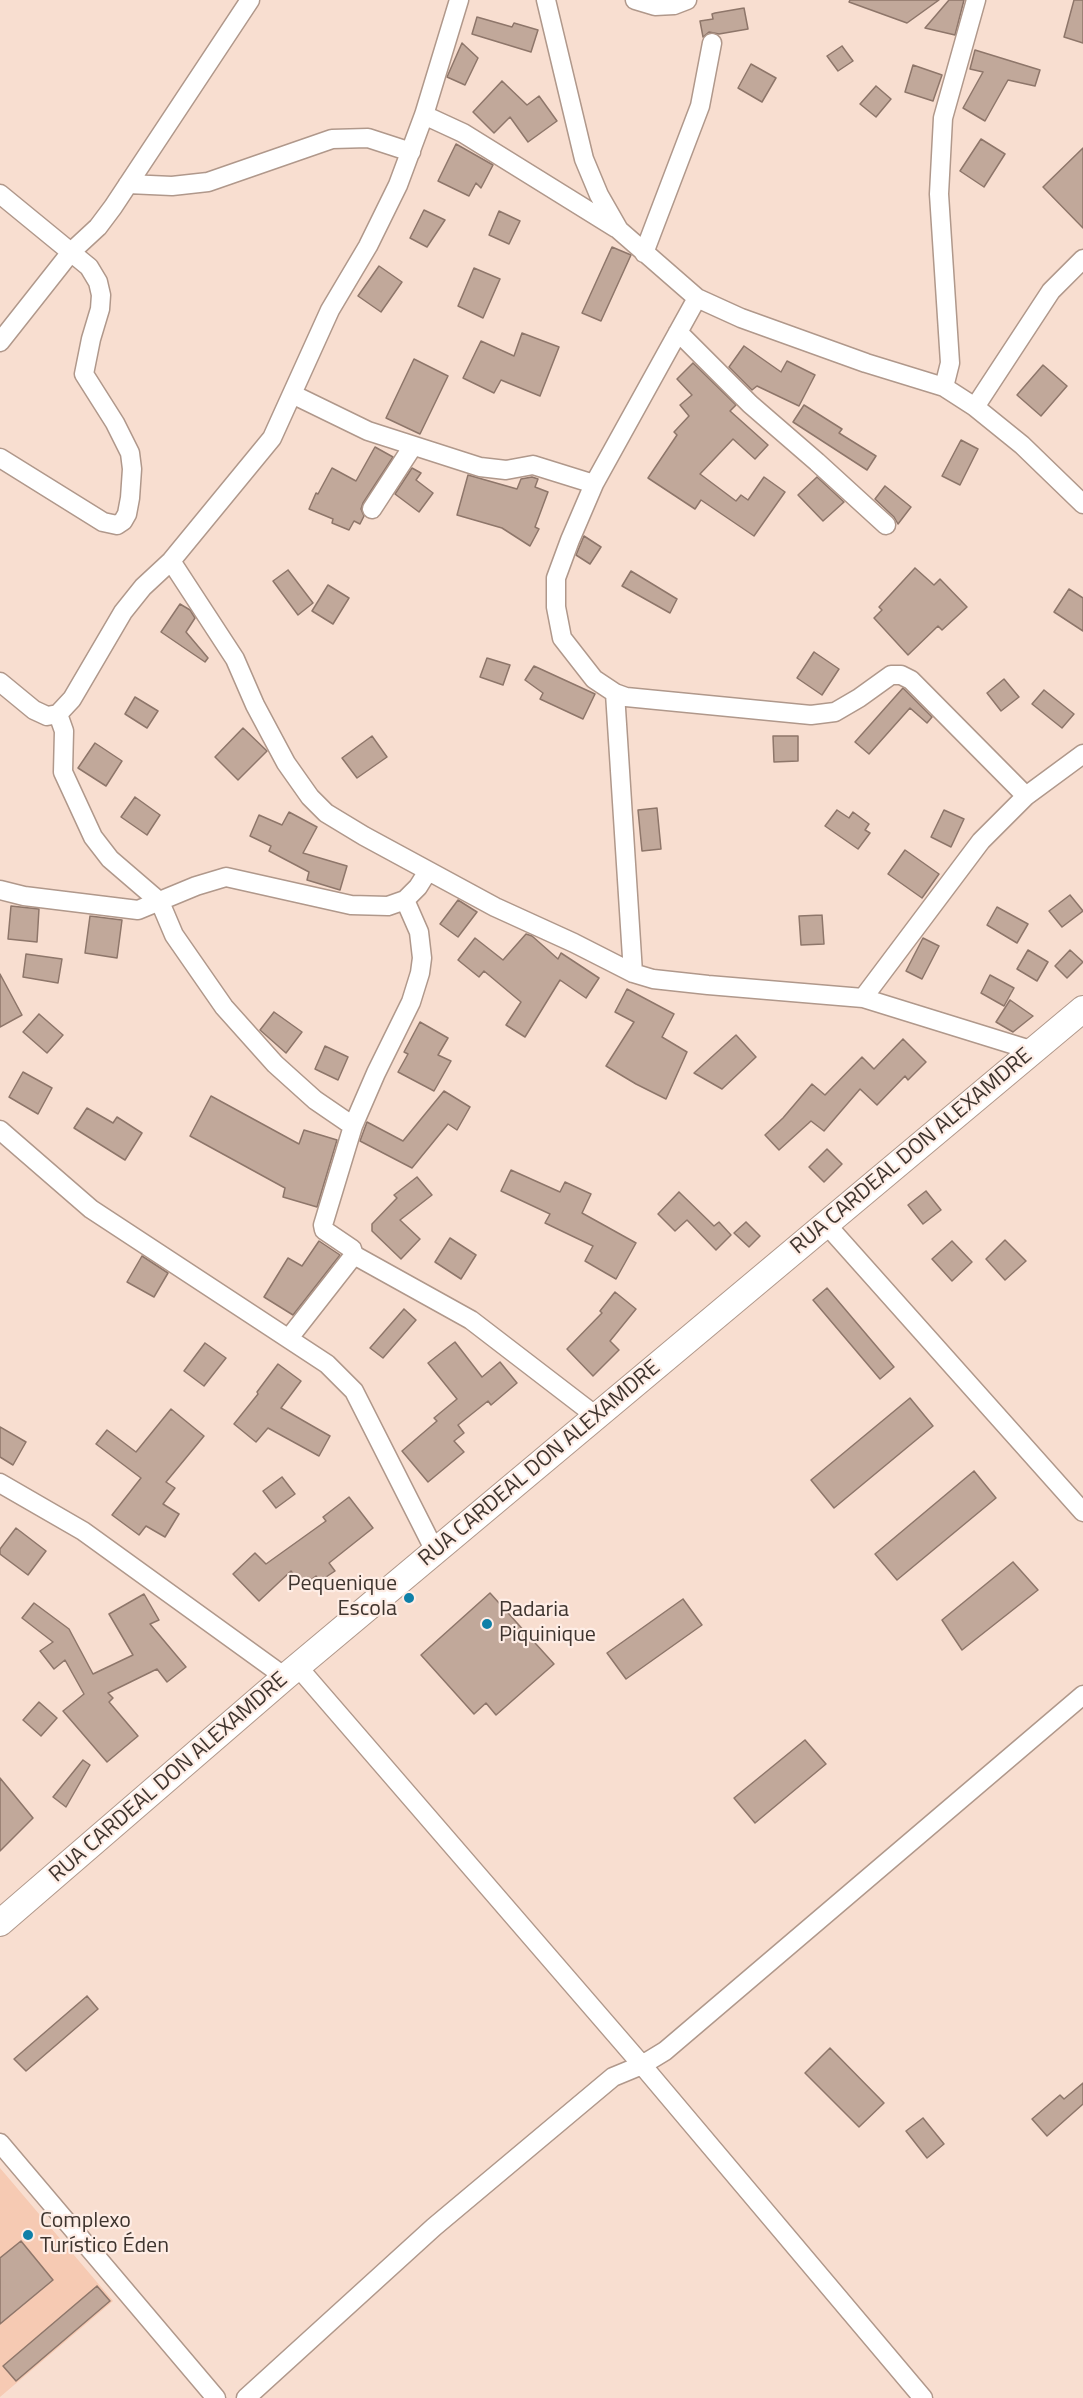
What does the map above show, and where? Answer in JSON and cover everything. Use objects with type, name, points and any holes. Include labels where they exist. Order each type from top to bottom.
[{"type":"main road","name":"RUA CARDEAL DON ALEXAMDRE","points":[[0,1923],[435,1551],[1083,1009]]},
{"type":"street","points":[[0,342],[71,252],[98,227],[250,0]]},
{"type":"street","points":[[0,682],[34,710],[47,716],[58,714],[72,699],[123,612],[143,588],[171,561],[272,438],[330,310],[368,246],[411,152],[459,0]]},
{"type":"street","points":[[546,0],[584,159],[599,195],[619,230]]},
{"type":"street","points":[[635,0],[655,6],[674,5],[687,0]]},
{"type":"street","points":[[944,387],[950,363],[939,194],[943,118],[976,0]]},
{"type":"street","points":[[644,253],[700,106],[712,43]]},
{"type":"street","points":[[424,115],[463,133],[619,230],[697,298],[741,318],[866,363],[944,387],[975,407],[1022,445],[1083,504]]},
{"type":"street","points":[[128,184],[172,186],[208,182],[332,139],[368,138],[411,152]]},
{"type":"street","points":[[0,194],[89,267],[98,282],[101,295],[99,309],[84,374],[115,423],[130,453],[132,478],[127,514],[117,525],[103,522],[0,458]]},
{"type":"street","points":[[975,407],[1051,291],[1083,259]]},
{"type":"street","points":[[697,298],[594,484],[556,578],[556,607],[562,638],[594,679],[615,693],[627,697],[811,715],[835,712],[891,675],[901,675],[911,680],[1026,796]]},
{"type":"street","points":[[678,332],[750,404],[885,525]]},
{"type":"street","points":[[292,394],[368,431],[480,467],[506,470],[533,465],[594,484]]},
{"type":"street","points":[[372,509],[413,446]]},
{"type":"street","points":[[171,561],[236,659],[272,739],[286,763],[310,797],[326,813],[341,823],[495,908],[574,942],[633,973],[653,979],[708,985],[863,998],[1034,1051]]},
{"type":"street","points":[[615,693],[633,973]]},
{"type":"street","points":[[58,714],[64,731],[63,772],[93,837],[110,859],[160,902],[174,935],[224,1007],[275,1064],[315,1100],[353,1126]]},
{"type":"street","points":[[863,998],[981,842],[1026,796],[1083,754]]},
{"type":"street","points":[[0,890],[24,896],[138,910],[196,886],[226,877],[280,887],[351,905],[388,906],[405,900],[418,887],[428,871]]},
{"type":"street","points":[[405,900],[418,932],[422,958],[420,973],[411,1002],[353,1126],[323,1225],[324,1230],[352,1249],[354,1255],[471,1320],[596,1416]]},
{"type":"street","points":[[0,1130],[91,1209],[327,1364],[354,1391],[435,1551]]},
{"type":"street","points":[[826,1224],[1083,1512]]},
{"type":"street","points":[[289,1338],[354,1255]]},
{"type":"street","points":[[0,1483],[83,1531],[292,1672],[642,2065],[923,2398]]},
{"type":"street","points":[[246,2398],[434,2227],[614,2077],[642,2065],[675,2044],[1083,1695]]},
{"type":"street","points":[[0,2143],[216,2398]]},
{"type":"shaded area","name":"Complexo Turístico Éden","points":[[0,2168],[113,2301],[0,2397]]},
{"type":"building","points":[[850,0],[939,0],[907,23],[849,2]]},
{"type":"building","points":[[949,0],[964,0],[955,35],[925,28]]},
{"type":"building","points":[[1074,0],[1083,0],[1083,43],[1064,37]]},
{"type":"building","points":[[744,8],[748,29],[719,34],[709,32],[703,37],[700,21],[713,19],[712,14],[715,13]]},
{"type":"building","points":[[477,17],[512,27],[514,23],[538,30],[531,52],[472,34]]},
{"type":"building","points":[[462,43],[478,58],[465,85],[447,77]]},
{"type":"building","points":[[842,46],[853,61],[838,71],[827,56]]},
{"type":"building","points":[[975,50],[1040,70],[1035,86],[1008,80],[985,121],[963,108],[983,72],[970,69]]},
{"type":"building","points":[[751,64],[776,78],[762,102],[738,88]]},
{"type":"building","points":[[913,65],[942,75],[933,101],[905,92]]},
{"type":"building","points":[[502,81],[527,105],[539,96],[557,121],[528,142],[510,117],[494,133],[473,112]]},
{"type":"building","points":[[876,86],[891,99],[876,117],[860,104]]},
{"type":"building","points":[[981,139],[1005,154],[984,187],[960,171]]},
{"type":"building","points":[[456,144],[493,165],[481,188],[476,183],[469,196],[438,181]]},
{"type":"building","points":[[1083,148],[1083,228],[1043,187]]},
{"type":"building","points":[[424,210],[445,220],[427,247],[410,238]]},
{"type":"building","points":[[499,211],[520,221],[509,244],[489,235]]},
{"type":"building","points":[[612,247],[631,255],[601,321],[582,313]]},
{"type":"building","points":[[379,266],[402,282],[381,312],[358,296]]},
{"type":"building","points":[[474,268],[500,279],[483,318],[458,306]]},
{"type":"building","points":[[522,333],[559,347],[540,396],[501,380],[494,393],[463,378],[481,341],[514,356]]},
{"type":"building","points":[[744,346],[781,372],[787,361],[815,375],[799,406],[757,386],[752,390],[729,367]]},
{"type":"building","points":[[414,359],[448,376],[420,434],[386,418]]},
{"type":"building","points":[[693,363],[736,405],[730,411],[768,445],[755,459],[733,439],[700,474],[736,501],[741,495],[748,500],[764,477],[785,492],[754,536],[701,500],[695,509],[648,478],[677,435],[674,432],[689,416],[680,405],[692,395],[677,379]]},
{"type":"building","points":[[1043,365],[1067,386],[1041,416],[1017,395]]},
{"type":"building","points":[[804,405],[842,429],[839,433],[876,456],[867,470],[793,422]]},
{"type":"building","points":[[961,440],[978,449],[960,485],[942,476]]},
{"type":"building","points":[[375,447],[393,457],[363,503],[361,509],[364,516],[360,524],[354,521],[349,530],[332,523],[333,519],[309,509],[332,468],[356,481]]},
{"type":"building","points":[[412,468],[421,473],[416,480],[433,493],[419,512],[395,494]]},
{"type":"building","points":[[468,475],[517,489],[521,479],[532,477],[538,479],[535,487],[548,492],[535,527],[539,529],[530,546],[502,528],[457,515]]},
{"type":"building","points":[[817,477],[844,502],[823,521],[798,495]]},
{"type":"building","points":[[885,486],[911,507],[898,524],[875,499]]},
{"type":"building","points":[[584,536],[601,547],[590,564],[576,555]]},
{"type":"building","points":[[915,568],[934,585],[940,579],[967,607],[942,630],[938,626],[908,655],[874,618],[882,610],[879,607]]},
{"type":"building","points":[[288,570],[313,603],[298,615],[273,581]]},
{"type":"building","points":[[631,571],[677,599],[670,613],[622,586]]},
{"type":"building","points":[[328,585],[349,598],[333,624],[312,611]]},
{"type":"building","points":[[1069,589],[1083,598],[1083,631],[1054,612]]},
{"type":"building","points":[[180,604],[190,610],[195,618],[186,632],[208,658],[205,662],[161,632]]},
{"type":"building","points":[[814,652],[839,669],[822,695],[797,678]]},
{"type":"building","points":[[487,658],[510,665],[503,685],[480,677]]},
{"type":"building","points":[[534,666],[595,694],[583,719],[540,699],[543,693],[525,680]]},
{"type":"building","points":[[1004,679],[1019,697],[1001,711],[987,693]]},
{"type":"building","points":[[903,688],[932,717],[927,723],[910,708],[869,754],[855,742]]},
{"type":"building","points":[[1044,690],[1074,714],[1062,728],[1032,704]]},
{"type":"building","points":[[135,697],[158,711],[147,728],[125,714]]},
{"type":"building","points":[[243,728],[267,751],[238,780],[215,757]]},
{"type":"building","points":[[372,736],[387,757],[357,778],[342,758]]},
{"type":"building","points":[[773,736],[798,736],[798,761],[774,762]]},
{"type":"building","points":[[95,743],[122,761],[106,786],[78,768]]},
{"type":"building","points":[[135,797],[160,815],[147,835],[121,817]]},
{"type":"building","points":[[657,808],[661,849],[642,851],[638,810]]},
{"type":"building","points":[[837,810],[849,818],[853,812],[869,824],[865,830],[870,833],[858,849],[825,826]]},
{"type":"building","points":[[944,810],[964,819],[951,847],[931,837]]},
{"type":"building","points":[[289,812],[317,827],[303,853],[347,866],[340,890],[307,880],[309,872],[269,851],[271,846],[250,836],[259,815],[282,825]]},
{"type":"building","points":[[905,850],[939,874],[922,898],[888,874]]},
{"type":"building","points":[[1070,895],[1083,911],[1062,927],[1049,911]]},
{"type":"building","points":[[458,900],[477,912],[458,937],[440,924]]},
{"type":"building","points":[[11,906],[39,909],[37,942],[8,939]]},
{"type":"building","points":[[997,907],[1028,924],[1017,943],[987,925]]},
{"type":"building","points":[[822,915],[824,944],[801,945],[799,916]]},
{"type":"building","points":[[90,916],[122,920],[117,958],[85,953]]},
{"type":"building","points":[[526,934],[532,936],[558,959],[561,953],[599,978],[586,998],[560,980],[525,1037],[506,1025],[521,1002],[484,971],[479,977],[458,960],[475,938],[503,960]]},
{"type":"building","points":[[923,938],[939,946],[922,979],[906,971]]},
{"type":"building","points":[[1028,950],[1048,962],[1037,981],[1017,969]]},
{"type":"building","points":[[1070,950],[1083,962],[1067,978],[1055,966]]},
{"type":"building","points":[[26,954],[62,959],[58,983],[23,977]]},
{"type":"building","points":[[0,974],[22,1015],[0,1027]]},
{"type":"building","points":[[990,975],[1014,988],[1004,1006],[981,993]]},
{"type":"building","points":[[627,989],[674,1014],[662,1037],[687,1052],[666,1099],[606,1066],[634,1022],[615,1012]]},
{"type":"building","points":[[1010,1000],[1033,1016],[1013,1032],[996,1022]]},
{"type":"building","points":[[274,1012],[302,1032],[286,1053],[260,1030]]},
{"type":"building","points":[[39,1014],[63,1035],[47,1053],[23,1032]]},
{"type":"building","points":[[420,1022],[448,1038],[438,1055],[451,1061],[434,1091],[398,1072],[408,1054],[404,1052]]},
{"type":"building","points":[[736,1035],[756,1057],[722,1089],[694,1073]]},
{"type":"building","points":[[903,1039],[926,1062],[908,1080],[905,1076],[877,1105],[860,1089],[824,1131],[811,1121],[779,1150],[765,1135],[812,1084],[825,1095],[862,1057],[874,1069]]},
{"type":"building","points":[[325,1046],[348,1057],[338,1080],[315,1069]]},
{"type":"building","points":[[23,1072],[52,1088],[38,1114],[9,1097]]},
{"type":"building","points":[[444,1091],[470,1107],[457,1130],[448,1124],[412,1168],[360,1141],[367,1122],[403,1141]]},
{"type":"building","points":[[211,1096],[299,1144],[304,1130],[337,1140],[317,1207],[283,1197],[285,1188],[190,1136]]},
{"type":"building","points":[[87,1108],[113,1123],[117,1117],[142,1133],[125,1160],[74,1128]]},
{"type":"building","points":[[827,1149],[842,1164],[824,1182],[809,1167]]},
{"type":"building","points":[[511,1170],[560,1192],[565,1182],[591,1194],[582,1213],[636,1243],[616,1279],[585,1261],[593,1246],[545,1223],[550,1214],[501,1191]]},
{"type":"building","points":[[417,1177],[432,1195],[400,1220],[420,1239],[401,1259],[372,1231],[372,1224],[397,1198],[394,1195]]},
{"type":"building","points":[[926,1191],[941,1210],[923,1224],[908,1205]]},
{"type":"building","points":[[679,1192],[714,1226],[719,1222],[731,1235],[716,1250],[687,1220],[675,1231],[658,1214]]},
{"type":"building","points":[[746,1222],[760,1236],[749,1247],[734,1233]]},
{"type":"building","points":[[450,1238],[476,1255],[461,1279],[435,1262]]},
{"type":"building","points":[[1005,1240],[1026,1261],[1005,1280],[986,1259]]},
{"type":"building","points":[[319,1241],[340,1255],[293,1315],[264,1297],[288,1258],[302,1266]]},
{"type":"building","points":[[952,1241],[972,1262],[952,1281],[932,1259]]},
{"type":"building","points":[[142,1256],[168,1273],[154,1297],[127,1282]]},
{"type":"building","points":[[827,1288],[894,1367],[880,1379],[813,1300]]},
{"type":"building","points":[[615,1292],[636,1309],[610,1341],[619,1350],[593,1376],[567,1349],[602,1313],[600,1311]]},
{"type":"building","points":[[404,1309],[416,1320],[383,1358],[370,1348]]},
{"type":"building","points":[[455,1342],[482,1377],[500,1362],[517,1383],[491,1405],[488,1401],[458,1425],[464,1433],[454,1441],[464,1452],[428,1482],[402,1451],[437,1421],[434,1418],[457,1399],[428,1363]]},
{"type":"building","points":[[205,1343],[226,1358],[204,1386],[184,1371]]},
{"type":"building","points":[[278,1364],[301,1381],[281,1408],[330,1436],[319,1456],[268,1428],[256,1442],[234,1424]]},
{"type":"building","points":[[910,1398],[933,1426],[834,1508],[811,1480]]},
{"type":"building","points":[[171,1409],[204,1436],[166,1482],[175,1488],[163,1504],[179,1514],[165,1537],[146,1526],[139,1535],[112,1515],[141,1478],[96,1444],[107,1430],[136,1452]]},
{"type":"building","points":[[0,1427],[26,1442],[13,1465],[0,1457]]},
{"type":"building","points":[[974,1471],[996,1498],[897,1580],[875,1554]]},
{"type":"building","points":[[282,1477],[295,1494],[276,1508],[263,1491]]},
{"type":"building","points":[[349,1497],[373,1528],[329,1563],[335,1571],[320,1581],[316,1576],[302,1586],[291,1571],[259,1601],[233,1574],[255,1553],[266,1564],[326,1521],[323,1517]]},
{"type":"building","points":[[16,1528],[46,1551],[28,1575],[0,1554],[0,1549]]},
{"type":"building","points":[[1013,1562],[1038,1590],[962,1650],[942,1620]]},
{"type":"building","name":"Padaria Piquinique","points":[[490,1593],[554,1664],[496,1715],[486,1703],[474,1714],[421,1655]]},
{"type":"building","points":[[144,1594],[159,1620],[150,1624],[186,1667],[167,1682],[157,1669],[108,1693],[113,1698],[109,1702],[138,1736],[107,1762],[63,1711],[84,1694],[65,1660],[54,1669],[40,1651],[53,1642],[22,1618],[34,1603],[69,1629],[93,1674],[133,1655],[109,1614]]},
{"type":"building","points":[[683,1599],[702,1625],[626,1679],[607,1653]]},
{"type":"building","points":[[39,1702],[57,1718],[41,1736],[23,1720]]},
{"type":"building","points":[[805,1740],[826,1764],[755,1823],[734,1798]]},
{"type":"building","points":[[83,1760],[90,1765],[66,1807],[53,1797]]},
{"type":"building","points":[[0,1778],[33,1818],[0,1851]]},
{"type":"building","points":[[87,1996],[98,2009],[26,2071],[14,2059]]},
{"type":"building","points":[[830,2048],[884,2103],[859,2127],[805,2073]]},
{"type":"building","points":[[1083,2083],[1083,2104],[1047,2136],[1032,2119],[1060,2095],[1064,2099]]},
{"type":"building","points":[[923,2118],[944,2144],[927,2158],[906,2131]]},
{"type":"building","points":[[21,2241],[53,2280],[0,2324],[0,2258]]},
{"type":"building","name":"Complexo Turístico Éden","points":[[97,2286],[110,2301],[16,2381],[3,2366]]},
{"type":"place","name":"Pequenique Escola","points":[[409,1598]]},
{"type":"place","name":"Padaria Piquinique","points":[[487,1624]]},
{"type":"place","name":"Complexo Turístico Éden","points":[[28,2235]]}]
